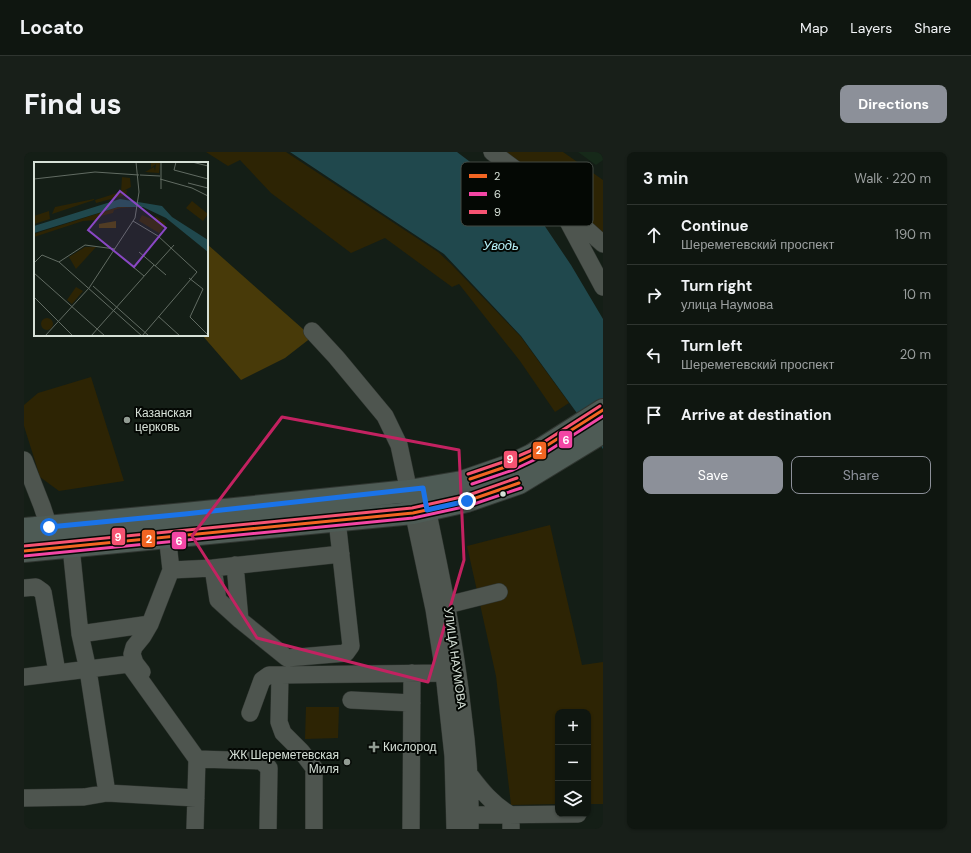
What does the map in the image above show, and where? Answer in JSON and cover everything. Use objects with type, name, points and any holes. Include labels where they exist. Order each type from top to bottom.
[{"type":"main road","points":[[24,551],[420,512],[467,501],[519,483],[536,462],[603,410]]},
{"type":"main road","points":[[24,529],[416,490],[462,482],[511,465],[536,462],[603,432]]},
{"type":"main road","points":[[49,527],[61,548]]},
{"type":"street","points":[[492,152],[506,162]]},
{"type":"street","points":[[571,226],[603,287]]},
{"type":"street","points":[[583,226],[603,244]]},
{"type":"street","name":"УЛИЦА НАУМОВА","points":[[312,331],[336,357],[385,416],[399,445],[416,490],[444,673],[452,756],[456,829]]},
{"type":"street","points":[[24,460],[49,527]]},
{"type":"street","name":"УЛИЦА НАУМОВА","points":[[420,512],[447,605],[458,670],[468,755],[470,822]]},
{"type":"street","points":[[162,697],[135,663],[132,654],[134,647],[144,636],[150,624],[171,570],[165,515]]},
{"type":"street","points":[[213,568],[218,600],[287,658],[346,653],[351,646],[337,520]]},
{"type":"street","points":[[61,548],[88,670],[107,793]]},
{"type":"street","points":[[171,570],[213,568],[341,554]]},
{"type":"street","points":[[235,565],[240,620]]},
{"type":"street","points":[[24,588],[36,587],[43,592],[57,672]]},
{"type":"street","points":[[447,605],[499,592]]},
{"type":"street","points":[[80,634],[150,624]]},
{"type":"street","points":[[24,677],[129,664],[197,759],[195,829]]},
{"type":"street","points":[[411,829],[412,673]]},
{"type":"street","points":[[250,713],[262,680],[269,675],[444,673]]},
{"type":"street","points":[[280,675],[279,722],[283,732],[301,751],[314,768],[314,829]]},
{"type":"street","points":[[351,700],[412,703]]},
{"type":"street","points":[[197,759],[261,761],[269,768],[268,829]]},
{"type":"street","points":[[469,774],[485,795],[501,809],[511,822]]},
{"type":"street","points":[[24,798],[84,797],[107,793],[196,798]]},
{"type":"street","points":[[470,822],[511,822],[555,817]]},
{"type":"highlighted area","points":[[282,417],[459,450],[464,560],[428,682],[257,638],[192,536]]},
{"type":"shaded area","points":[[206,152],[286,152],[438,252],[521,337],[569,403],[555,412],[520,361],[459,284],[452,287],[385,238],[351,253],[271,193],[240,160],[228,166]]},
{"type":"shaded area","points":[[500,152],[563,152],[577,162],[512,162]]},
{"type":"shaded area","points":[[578,152],[603,152],[603,160],[596,165]]},
{"type":"shaded area","points":[[593,173],[603,180],[603,239],[588,226],[593,226]]},
{"type":"shaded area","points":[[208,245],[312,337],[285,358],[241,380],[203,336],[208,336]]},
{"type":"shaded area","points":[[91,377],[124,481],[59,491],[40,477],[24,426],[24,405],[38,393]]},
{"type":"shaded area","points":[[550,525],[582,665],[603,662],[603,804],[591,804],[591,709],[555,709],[555,804],[511,805],[496,676],[467,546]]},
{"type":"shaded area","points":[[306,707],[339,707],[338,738],[305,739]]},
{"type":"water","name":"Уводь","points":[[290,152],[457,152],[470,162],[461,162],[461,226],[545,226],[571,265],[603,319],[603,449],[521,336],[444,254]]},
{"type":"transit line","name":"9","points":[[468,474],[530,451],[600,406]]},
{"type":"transit line","name":"2","points":[[470,479],[511,465],[532,455],[603,410]]},
{"type":"transit line","name":"6","points":[[472,484],[513,470],[534,460],[603,416]]},
{"type":"transit line","name":"9","points":[[24,546],[412,508],[466,496],[517,478]]},
{"type":"transit line","name":"2","points":[[24,551],[413,513],[467,501],[519,483]]},
{"type":"transit line","name":"6","points":[[24,556],[413,518],[468,506],[521,488]]},
{"type":"place","name":"Казанская церковь","points":[[127,420]]},
{"type":"place","name":"Кислород","points":[[374,747]]},
{"type":"place","name":"ЖК Шереметевская Миля","points":[[347,762]]},
{"type":"route","points":[[49,527],[409,491],[423,488],[427,510],[467,501]]}]
